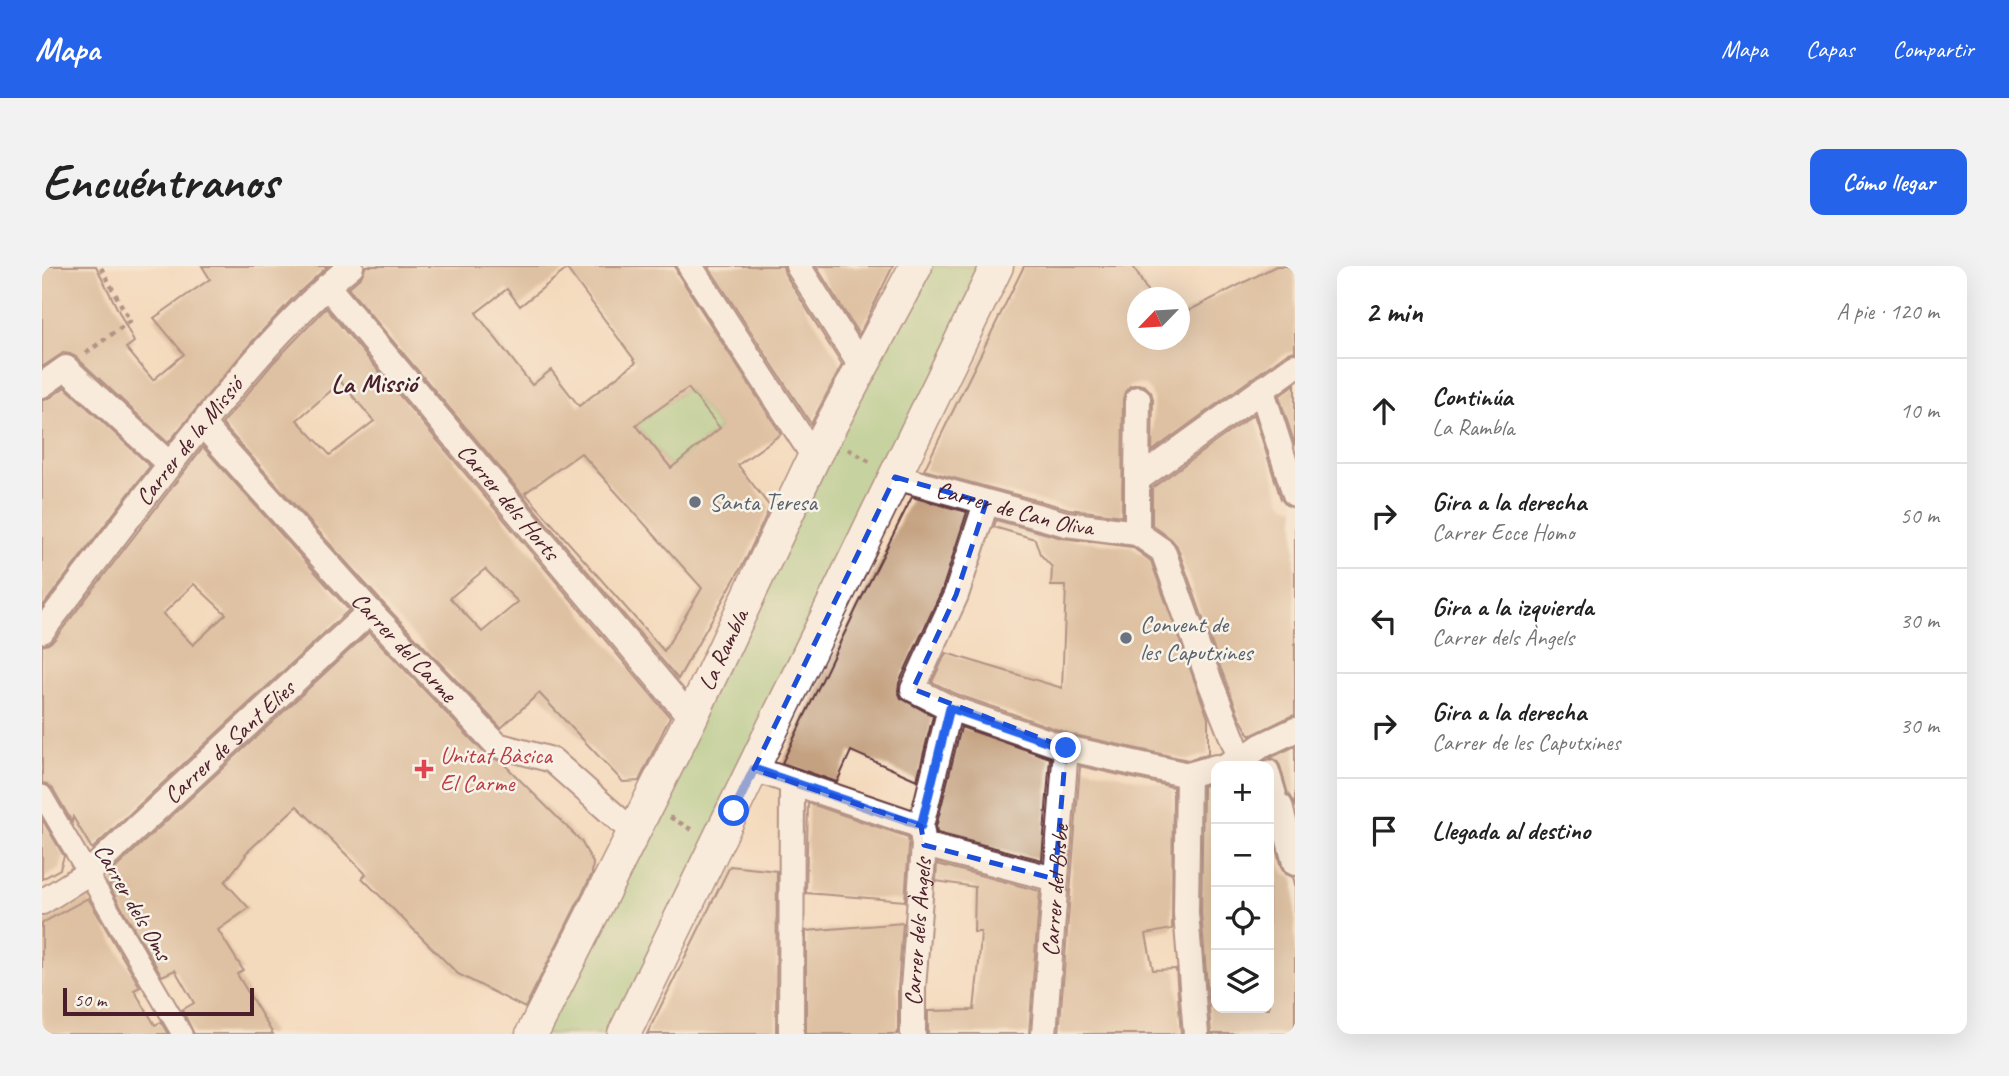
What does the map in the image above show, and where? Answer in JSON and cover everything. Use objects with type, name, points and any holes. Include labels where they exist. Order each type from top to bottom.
[{"type":"street","name":"Carrer de la Missió","points":[[42,631],[262,351],[327,286],[351,266]]},
{"type":"street","points":[[690,266],[820,446]]},
{"type":"street","points":[[798,266],[862,368]]},
{"type":"street","name":"La Rambla","points":[[532,1034],[691,718],[820,446],[916,266]]},
{"type":"street","points":[[624,1034],[997,266]]},
{"type":"street","name":"Carrer dels Horts","points":[[327,286],[691,718]]},
{"type":"street","points":[[1137,480],[1295,366]]},
{"type":"street","points":[[42,385],[66,368],[170,465]]},
{"type":"street","points":[[1262,391],[1295,494]]},
{"type":"street","points":[[1138,399],[1137,533],[1163,551],[1207,674],[1245,761]]},
{"type":"street","name":"Carrer del Carme","points":[[202,424],[370,611],[497,745],[552,760],[640,818]]},
{"type":"street","name":"Carrer de Can Oliva","points":[[895,477],[1066,524],[1137,533]]},
{"type":"street","points":[[986,503],[956,596],[913,689],[950,708],[1066,748],[1188,775],[1211,770]]},
{"type":"street","name":"Carrer de Sant Elies","points":[[42,902],[89,873],[370,611]]},
{"type":"street","name":"Carrer dels Àngels","points":[[913,1034],[913,988],[923,836],[950,708]]},
{"type":"street","points":[[1249,761],[1295,730]]},
{"type":"street","name":"Carrer del Bisbe","points":[[1044,1034],[1066,748]]},
{"type":"street","points":[[754,769],[792,781],[923,836],[1055,879]]},
{"type":"street","points":[[1188,775],[1186,913],[1196,1034]]},
{"type":"street","points":[[791,1034],[792,781]]},
{"type":"street","points":[[1274,794],[1278,799],[1295,863]]},
{"type":"street","name":"Carrer dels Oms","points":[[42,795],[182,1034]]},
{"type":"path","points":[[66,368],[130,321],[100,266]]},
{"type":"path","points":[[820,446],[895,477]]},
{"type":"path","points":[[640,818],[717,844]]},
{"type":"highlighted area","points":[[895,477],[986,503],[956,595],[913,689],[1066,748],[1055,879],[924,845],[921,826],[754,769]]},
{"type":"green space","points":[[925,266],[990,266],[618,1034],[541,1034]]},
{"type":"green space","points":[[688,388],[720,428],[671,468],[636,425]]},
{"type":"building","points":[[42,266],[96,266],[134,342],[126,348],[153,380],[184,354],[154,318],[210,279],[202,266],[328,266],[294,297],[251,343],[168,443],[76,357],[63,353],[42,367]]},
{"type":"building","points":[[366,266],[675,266],[781,434],[738,465],[770,507],[747,557],[678,679],[348,288],[361,277]],"holes":[[[567,269],[636,362],[579,406],[551,370],[532,385],[476,313],[507,289],[520,306]],[[688,388],[720,428],[671,468],[636,425]],[[581,453],[702,588],[664,651],[525,493]]]},
{"type":"building","points":[[708,266],[783,266],[785,274],[842,365],[811,424]]},
{"type":"building","points":[[816,266],[893,266],[859,335]]},
{"type":"building","points":[[1024,266],[1133,266],[1145,287],[1127,287],[1127,350],[1190,350],[1190,310],[1276,266],[1295,266],[1295,351],[1286,354],[1152,451],[1151,392],[1138,384],[1130,386],[1125,392],[1122,516],[1069,509],[924,470]]},
{"type":"building","points":[[326,308],[670,717],[639,781],[623,782],[539,693],[501,728],[381,601],[222,424],[273,363]],"holes":[[[341,382],[374,421],[330,455],[297,420]],[[485,569],[518,602],[482,632],[450,598]]]},
{"type":"building","points":[[1295,384],[1295,445],[1279,396]]},
{"type":"building","points":[[65,387],[150,466],[42,607],[42,400]]},
{"type":"building","points":[[1254,414],[1281,499],[1286,505],[1295,508],[1295,715],[1250,736],[1221,669],[1177,546],[1152,525],[1152,488]]},
{"type":"building","points":[[203,447],[349,610],[92,849],[53,789],[42,783],[42,646],[54,640]],"holes":[[[194,584],[226,614],[193,645],[163,614]]]},
{"type":"building","points":[[912,497],[967,512],[942,590],[899,683],[901,698],[933,716],[917,780],[851,751],[837,782],[782,763],[860,601]]},
{"type":"building","name":"Convent de les Caputxines","points":[[996,520],[1062,538],[1132,547],[1151,561],[1208,718],[1208,754],[1188,760],[1070,734],[956,694],[932,682],[946,653],[1062,688],[1066,586],[1051,586],[1052,567],[1040,554],[1035,539],[994,527]]},
{"type":"building","points":[[369,632],[486,755],[502,762],[581,841],[593,863],[592,874],[525,1008],[458,974],[362,878],[366,874],[297,806],[245,854],[225,882],[249,908],[218,930],[243,970],[237,974],[273,1034],[194,1034],[182,1010],[194,1003],[175,970],[162,976],[109,886],[113,883],[108,875]]},
{"type":"building","points":[[961,727],[1050,758],[1042,860],[937,833],[936,827]]},
{"type":"building","points":[[1295,746],[1295,805],[1288,794],[1280,766],[1270,758]]},
{"type":"building","points":[[1080,766],[1173,787],[1172,929],[1146,934],[1153,970],[1176,969],[1181,1034],[1059,1034]]},
{"type":"building","points":[[1211,784],[1211,1013],[1274,1013],[1274,841],[1281,867],[1285,874],[1293,877],[1295,884],[1295,1034],[1211,1034],[1201,913],[1203,786]]},
{"type":"building","points":[[808,803],[908,837],[905,901],[806,893]]},
{"type":"building","points":[[42,819],[64,856],[60,869],[42,879]]},
{"type":"building","points":[[937,864],[1040,891],[1029,1034],[928,1034],[928,1011],[974,1010],[981,932],[974,932],[975,887],[936,881]]},
{"type":"building","points":[[730,866],[777,871],[776,1034],[647,1034]]},
{"type":"building","points":[[88,898],[140,987],[134,990],[155,1025],[161,1022],[168,1034],[42,1034],[42,923]]},
{"type":"building","points":[[903,923],[898,1034],[806,1034],[806,931]]},
{"type":"place","name":"Santa Teresa","points":[[695,502]]},
{"type":"place","name":"Convent de les Caputxines","points":[[1126,638]]},
{"type":"place","name":"Unitat Bàsica El Carme","points":[[424,769]]},
{"type":"district","name":"La Missió","points":[[374,383]]},
{"type":"route","points":[[734,811],[754,769],[921,826],[950,708],[1066,748]]}]
